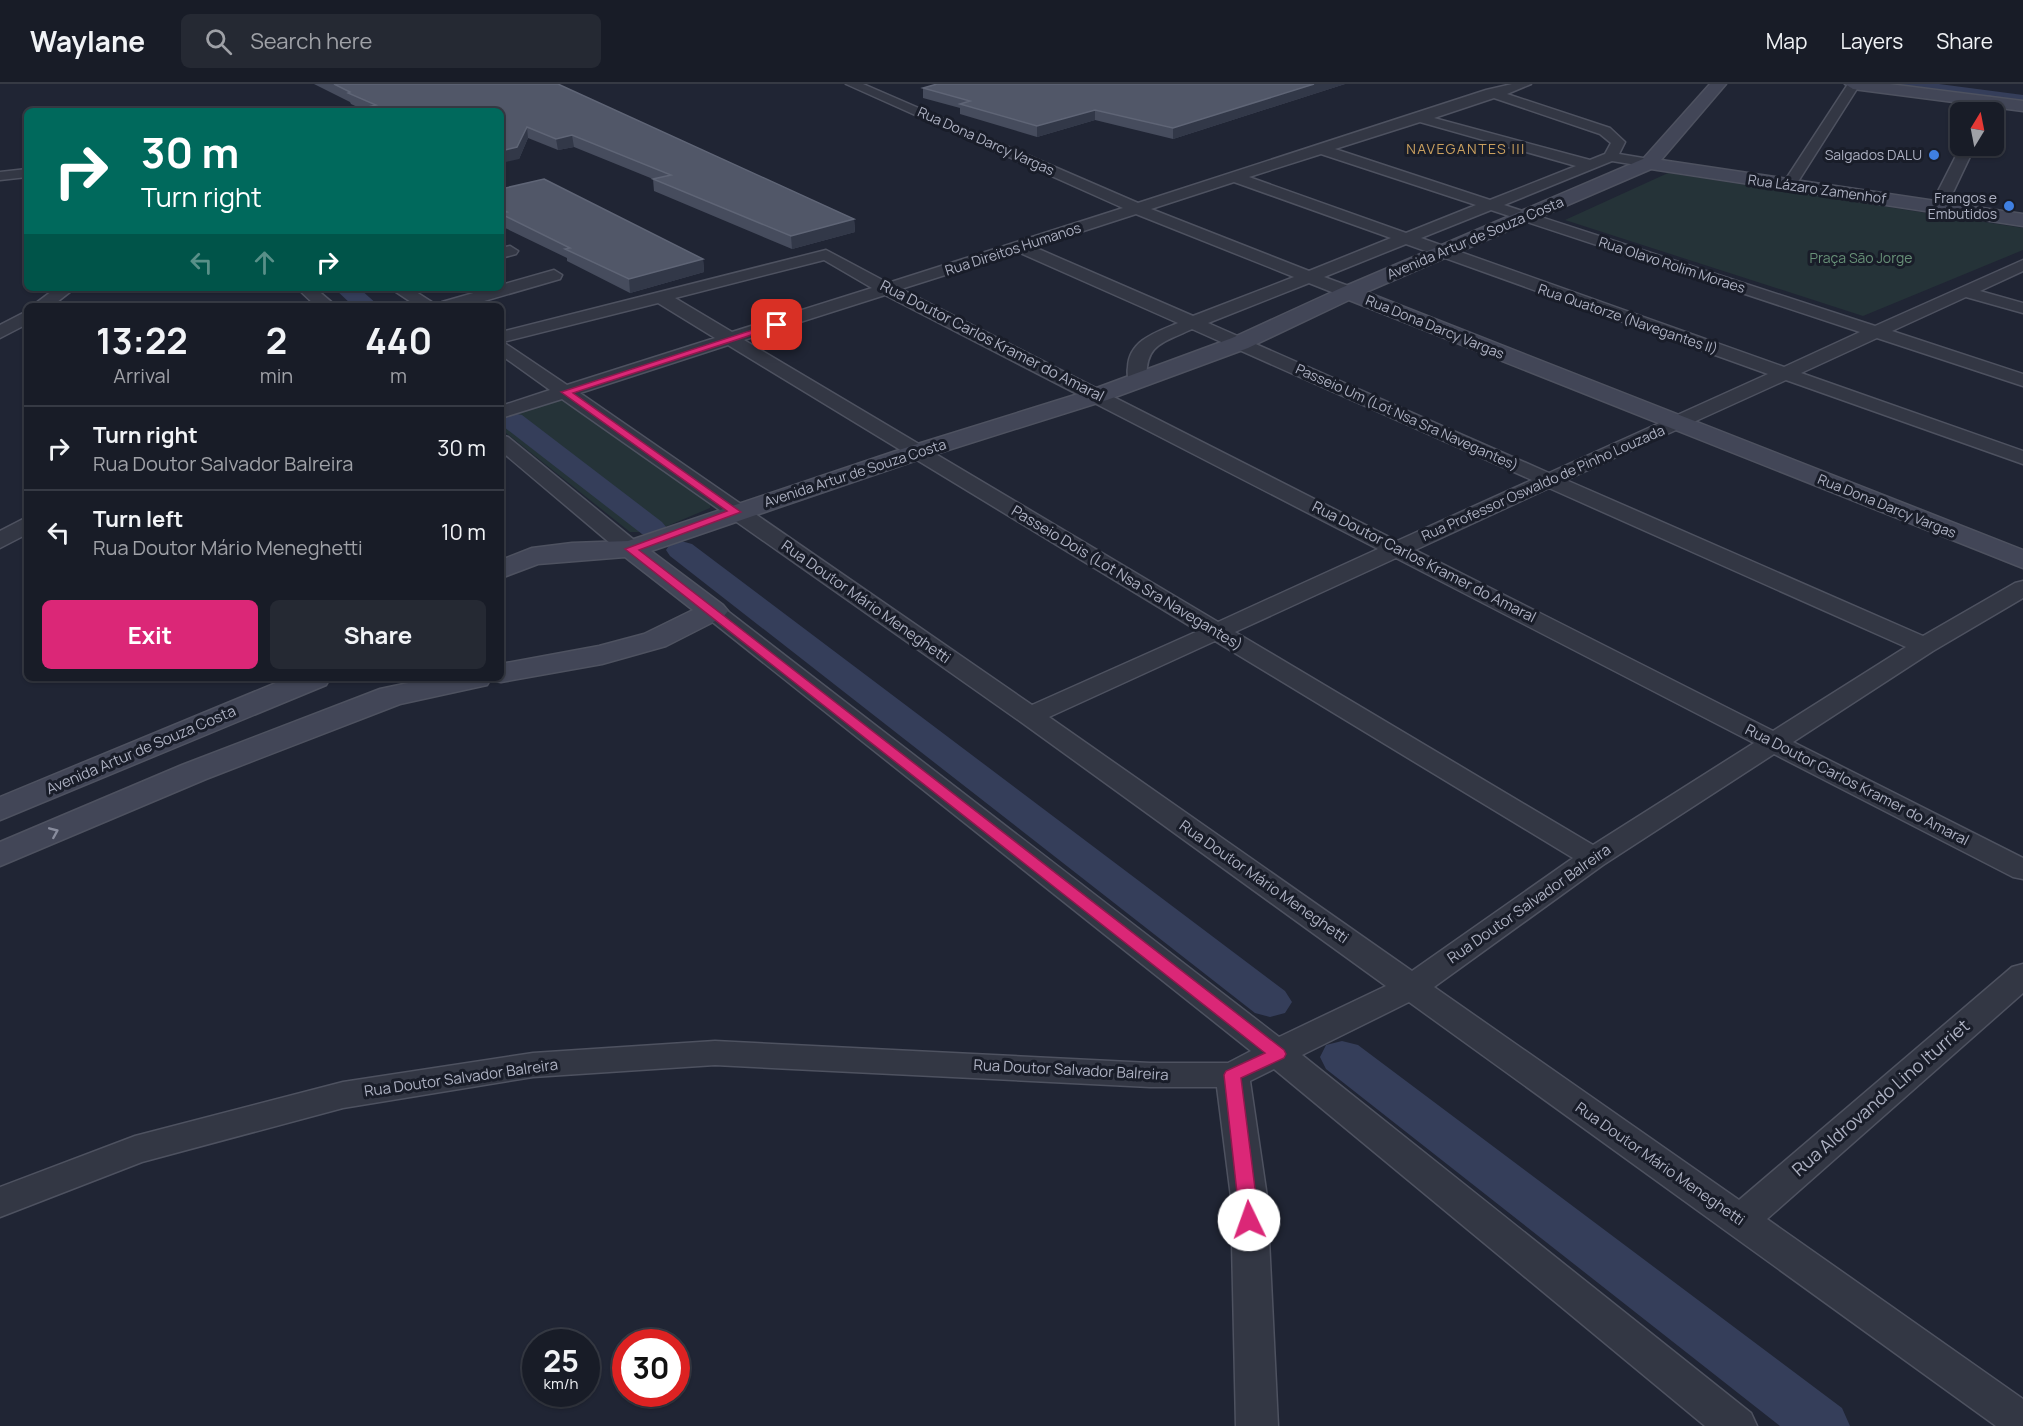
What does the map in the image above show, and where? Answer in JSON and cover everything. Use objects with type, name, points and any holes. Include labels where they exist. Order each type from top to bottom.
[{"type":"street","name":"Rua Dona Darcy Vargas","points":[[852,84],[997,145],[1138,209],[2023,560]]},
{"type":"street","name":"Rua Direitos Humanos","points":[[504,411],[733,340],[1417,117],[1525,84]]},
{"type":"street","name":"Avenida Artur de Souza Costa","points":[[504,569],[532,556],[572,551],[631,549],[917,452],[1099,395],[1240,343],[1348,292],[1528,217],[1648,163],[1718,84]]},
{"type":"street","points":[[1789,185],[1854,84],[1958,102]]},
{"type":"street","points":[[1471,87],[1605,131],[1618,142],[1611,157]]},
{"type":"street","points":[[2004,107],[2023,106]]},
{"type":"street","points":[[1417,117],[1590,165]]},
{"type":"street","name":"Rua Olavo Rolim Moraes","points":[[1320,149],[2023,380]]},
{"type":"street","points":[[1938,207],[1963,156]]},
{"type":"street","name":"Avenida Artur de Souza Costa","points":[[1138,381],[1135,364],[1137,354],[1151,342],[1611,157]]},
{"type":"street","name":"Rua Lázaro Zamenhof","points":[[1611,157],[2023,220]]},
{"type":"street","points":[[0,176],[24,173]]},
{"type":"street","name":"Rua Quatorze (Navegantes II)","points":[[1234,177],[1440,253],[2023,458]]},
{"type":"street","points":[[1556,180],[1592,189]]},
{"type":"street","name":"Passeio Um (Lot Nsa Sra Navegantes)","points":[[1021,247],[1924,646]]},
{"type":"street","name":"Rua Doutor Carlos Kramer do Amaral","points":[[662,298],[826,255],[887,289],[1099,395],[2023,870]]},
{"type":"street","name":"Rua Professor Oswaldo de Pinho Louzada","points":[[1030,716],[2023,265]]},
{"type":"street","points":[[504,290],[554,275]]},
{"type":"street","points":[[45,303],[63,291]]},
{"type":"street","points":[[309,291],[323,303]]},
{"type":"street","points":[[403,291],[424,303]]},
{"type":"street","points":[[458,303],[499,291]]},
{"type":"street","points":[[1965,292],[2023,308]]},
{"type":"street","points":[[504,336],[662,298]]},
{"type":"street","name":"Passeio Dois (Lot Nsa Sra Navegantes)","points":[[662,298],[1593,858]]},
{"type":"street","points":[[1,327],[24,317]]},
{"type":"street","points":[[1,327],[24,331]]},
{"type":"street","name":"Rua Doutor Mário Meneghetti","points":[[504,349],[1030,716],[2023,1422]]},
{"type":"street","points":[[504,443],[631,549],[1278,1054],[1736,1426]]},
{"type":"street","points":[[0,541],[24,526]]},
{"type":"street","name":"Rua Doutor Salvador Balreira","points":[[0,1202],[135,1150],[332,1098],[533,1065],[715,1053],[1150,1075],[1232,1075],[1411,987],[1593,858],[1924,646],[2023,588]]},
{"type":"street","points":[[504,672],[602,655],[655,640],[713,611]]},
{"type":"street","name":"Avenida Artur de Souza Costa","points":[[0,809],[308,681]]},
{"type":"street","name":"Avenida Artur de Souza Costa","points":[[0,855],[194,772],[392,696],[462,681]]},
{"type":"street","name":"Avenida Artur de Souza Costa","points":[[194,772],[283,692]]},
{"type":"street","name":"Rua Aldrovando Lino Iturriet","points":[[1740,1221],[2023,975]]},
{"type":"street","points":[[1232,1075],[1249,1197],[1257,1426]]},
{"type":"green space","name":"Praça São Jorge","points":[[1668,173],[2023,228],[2023,250],[1863,316],[1565,220]]},
{"type":"green space","points":[[557,400],[570,402],[710,504],[710,508],[653,532],[630,532],[504,431],[504,416]]},
{"type":"building","points":[[334,84],[558,84],[854,219],[791,236],[653,179],[671,175],[572,135],[556,139],[527,127],[517,147],[504,150],[504,108],[370,108],[368,107],[376,105],[348,93],[350,92]]},
{"type":"building","points":[[937,84],[1314,84],[1173,128],[1095,110],[1037,126],[960,104],[970,101],[923,88]]},
{"type":"building","points":[[544,179],[703,259],[629,279],[565,249],[570,248],[504,215],[504,212],[507,212],[504,210],[504,188]]},
{"type":"waterway","points":[[1900,84],[2023,100]]},
{"type":"waterway","points":[[349,291],[363,303]]},
{"type":"waterway","points":[[513,421],[652,528]]},
{"type":"waterway","points":[[681,550],[1270,1002]]},
{"type":"waterway","points":[[1342,1057],[1822,1426]]},
{"type":"place","name":"Salgados DALU","points":[[1934,155]]},
{"type":"place","name":"Frangos e Embutidos","points":[[2009,206]]},
{"type":"district","name":"NAVEGANTES III","points":[[1466,149]]},
{"type":"route","points":[[777,325],[566,392],[736,512],[631,549],[1278,1054],[1232,1075],[1249,1197],[1249,1220]]}]
